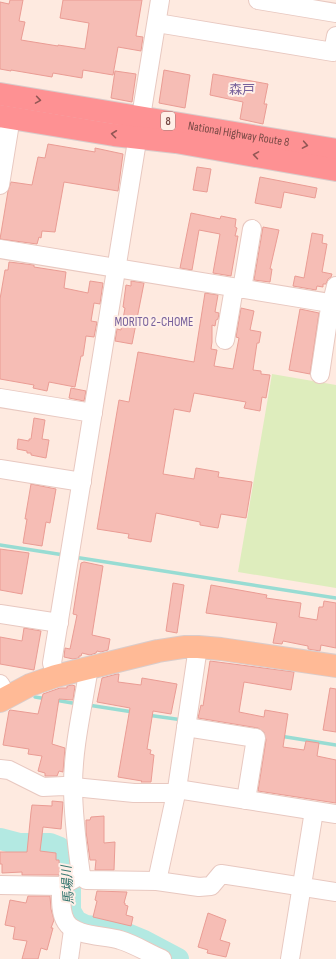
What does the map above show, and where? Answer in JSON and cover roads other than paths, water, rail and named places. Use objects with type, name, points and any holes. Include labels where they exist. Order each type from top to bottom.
[{"type":"highway","name":"National Highway Route 8","points":[[0,94],[140,127],[205,146],[336,170]]},
{"type":"highway","name":"National Highway Route 8","points":[[5,117],[114,135],[140,127],[336,150]]},
{"type":"main road","points":[[2,694],[89,667],[158,651],[184,647],[243,652],[336,666]]},
{"type":"street","points":[[56,676],[52,663],[160,0]]},
{"type":"street","points":[[258,0],[336,13]]},
{"type":"street","points":[[156,23],[333,52],[336,36]]},
{"type":"street","points":[[0,185],[5,117]]},
{"type":"street","points":[[225,340],[252,229]]},
{"type":"street","points":[[0,249],[334,304]]},
{"type":"street","points":[[320,374],[334,304],[336,286]]},
{"type":"street","points":[[0,398],[93,413]]},
{"type":"street","points":[[0,469],[82,482]]},
{"type":"street","points":[[0,614],[59,623]]},
{"type":"street","points":[[157,881],[176,791],[198,647]]},
{"type":"street","points":[[89,667],[76,745],[73,788],[76,840],[70,881],[62,914],[66,923],[73,930],[120,940],[162,959]]},
{"type":"street","points":[[187,723],[256,738],[246,800]]},
{"type":"street","points":[[0,769],[9,770],[43,787],[64,786],[134,793],[176,791],[336,814]]},
{"type":"street","points":[[290,959],[314,811]]},
{"type":"street","points":[[0,885],[86,880],[157,881],[199,887],[211,886],[221,874],[336,892]]},
{"type":"street","points":[[68,959],[73,930]]},
{"type":"waterway","points":[[0,545],[64,555]]},
{"type":"waterway","points":[[74,557],[336,598]]},
{"type":"waterway","points":[[35,697],[47,699]]},
{"type":"waterway","points":[[55,700],[78,704]]},
{"type":"waterway","points":[[88,705],[133,712]]},
{"type":"waterway","points":[[147,715],[183,720]]},
{"type":"waterway","points":[[280,736],[336,745]]},
{"type":"waterway","name":"馬場川","points":[[0,839],[19,844],[50,844],[60,848],[68,862],[70,881],[70,911],[76,921],[86,926],[122,932],[144,941],[178,959]]},
{"type":"district","name":"森戸","points":[[242,90]]},
{"type":"district","name":"MORITO 2-CHOME","points":[[154,322]]}]
